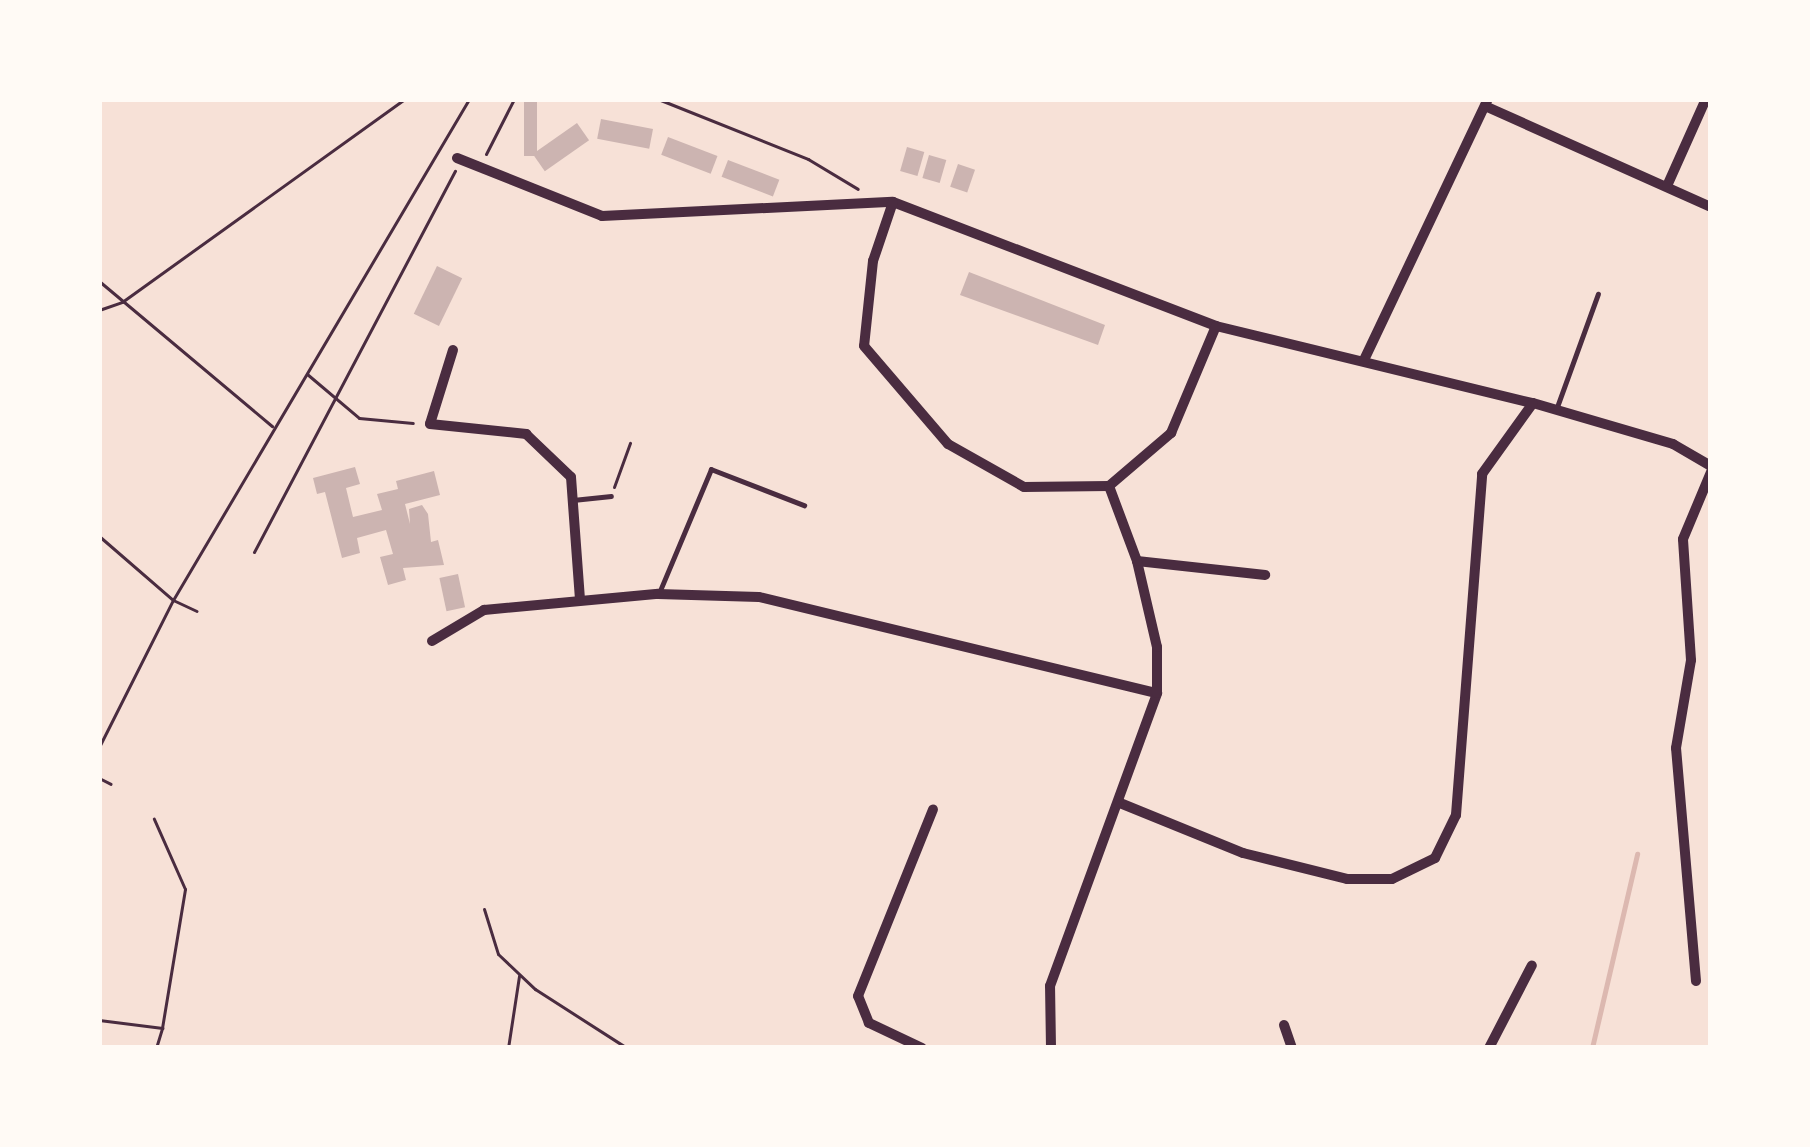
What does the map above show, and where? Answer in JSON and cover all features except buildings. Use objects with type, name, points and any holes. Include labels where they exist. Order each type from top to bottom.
[{"type":"street","points":[[1667,185],[1706,99]]},
{"type":"street","points":[[1364,360],[1486,103],[1711,207]]},
{"type":"street","points":[[459,159],[602,216],[892,202],[1216,326],[1533,403],[1673,444],[1711,469],[1683,539],[1691,660],[1676,748],[1696,981]]},
{"type":"street","points":[[892,202],[873,261],[864,346],[948,444],[1024,487],[1109,487],[1171,433],[1216,326]]},
{"type":"street","points":[[454,350],[430,424],[526,434],[572,477],[580,600]]},
{"type":"street","points":[[1120,803],[1243,853],[1347,879],[1391,880],[1435,858],[1456,814],[1482,474],[1533,403]]},
{"type":"street","points":[[1051,1048],[1050,986],[1157,693],[1157,647],[1137,561],[1109,487]]},
{"type":"street","points":[[1137,561],[1265,575]]},
{"type":"street","points":[[432,641],[484,610],[658,594],[759,597],[884,624],[945,648],[1157,693]]},
{"type":"street","points":[[922,1048],[868,1023],[858,996],[933,809]]},
{"type":"street","points":[[1489,1048],[1532,965]]},
{"type":"street","points":[[1284,1025],[1292,1048]]},
{"type":"lane","points":[[1555,412],[1598,294]]},
{"type":"lane","points":[[658,594],[711,469],[804,505]]},
{"type":"lane","points":[[573,500],[610,496]]},
{"type":"path","points":[[99,310],[122,302],[405,99]]},
{"type":"path","points":[[99,747],[172,600],[470,99]]},
{"type":"path","points":[[479,167],[514,99]]},
{"type":"path","points":[[658,99],[892,202]]},
{"type":"path","points":[[254,552],[459,159]]},
{"type":"path","points":[[99,281],[274,427]]},
{"type":"path","points":[[306,373],[359,418],[430,424]]},
{"type":"path","points":[[610,496],[630,443]]},
{"type":"path","points":[[99,536],[172,600],[197,611]]},
{"type":"path","points":[[99,778],[112,784]]},
{"type":"path","points":[[154,819],[185,890],[156,1048]]},
{"type":"path","points":[[484,908],[498,954],[519,974],[627,1048]]},
{"type":"path","points":[[508,1048],[519,974]]},
{"type":"path","points":[[99,1020],[162,1028]]},
{"type":"waterway","points":[[1592,1048],[1637,854]]}]
